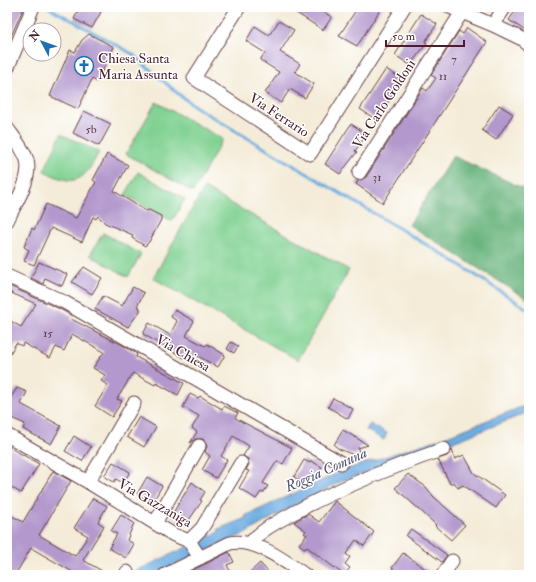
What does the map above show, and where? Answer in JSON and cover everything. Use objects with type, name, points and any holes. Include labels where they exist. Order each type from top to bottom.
[{"type":"street","points":[[7,68],[33,7]]},
{"type":"street","name":"Via Ferrario","points":[[239,7],[194,78],[310,154],[404,7]]},
{"type":"street","points":[[493,26],[505,7]]},
{"type":"street","points":[[456,10],[522,39],[529,45]]},
{"type":"street","name":"Via Carlo Goldoni","points":[[359,173],[456,10]]},
{"type":"street","points":[[7,128],[24,153],[27,161],[28,174],[7,221]]},
{"type":"street","name":"Via Chiesa","points":[[7,276],[64,302],[341,463]]},
{"type":"street","points":[[88,482],[134,403]]},
{"type":"street","name":"Via Gazzaniga","points":[[7,435],[88,482],[174,535],[189,541],[200,558]]},
{"type":"street","points":[[155,523],[200,446]]},
{"type":"street","points":[[250,543],[265,529],[315,501],[379,472],[444,449]]},
{"type":"street","points":[[189,541],[202,528],[241,463]]},
{"type":"street","points":[[165,575],[230,543],[240,541],[250,543],[284,561],[305,575]]},
{"type":"street","points":[[443,575],[452,561]]},
{"type":"green space","points":[[156,102],[223,139],[193,192],[126,154]]},
{"type":"green space","points":[[61,134],[99,152],[88,170],[83,176],[77,179],[63,179],[44,171]]},
{"type":"green space","points":[[453,156],[529,191],[529,300],[409,225]]},
{"type":"green space","points":[[138,172],[185,199],[172,221],[125,195]]},
{"type":"green space","points":[[204,188],[349,270],[298,360],[153,278]]},
{"type":"green space","points":[[103,233],[141,254],[128,277],[90,255]]},
{"type":"water","points":[[529,404],[529,412],[461,439],[342,481],[291,507],[246,533],[151,575],[127,575],[219,532],[218,529],[246,518],[245,516],[344,470],[439,439]]},
{"type":"water","points":[[370,424],[387,433],[384,440],[366,430]]},
{"type":"building","points":[[10,7],[24,7],[7,45],[7,12]]},
{"type":"building","points":[[83,7],[91,7],[101,12],[92,28],[74,19],[78,11],[80,13]]},
{"type":"building","points":[[287,7],[315,7],[332,17],[323,30]]},
{"type":"building","points":[[358,7],[382,7],[357,46],[339,36]]},
{"type":"building","points":[[518,7],[529,7],[529,22],[524,30],[509,20]]},
{"type":"building","points":[[421,14],[437,24],[425,42],[427,43],[410,65],[395,55]]},
{"type":"building","points":[[279,21],[294,30],[280,52],[300,64],[295,72],[314,84],[305,98],[290,89],[281,103],[265,93],[279,72],[260,60],[265,53],[246,41],[255,26],[269,35]]},
{"type":"building","points":[[467,28],[487,42],[383,203],[356,184],[358,181],[366,177],[423,88],[427,91],[436,78],[431,75],[459,31],[463,34]]},
{"type":"building","name":"Chiesa Santa Maria Assunta","points":[[89,34],[114,47],[97,82],[92,79],[78,109],[50,96],[70,50],[75,52],[82,40]]},
{"type":"building","points":[[386,69],[402,79],[390,96],[392,97],[375,119],[360,109]]},
{"type":"building","points":[[499,105],[513,114],[496,140],[482,130]]},
{"type":"building","points":[[84,111],[111,124],[99,146],[73,133]]},
{"type":"building","points":[[351,124],[367,134],[355,151],[357,152],[340,174],[325,164]]},
{"type":"building","points":[[107,154],[128,165],[114,191],[146,211],[149,210],[161,216],[161,220],[149,242],[145,246],[132,238],[133,235],[105,223],[98,216],[96,219],[93,217],[82,242],[51,228],[34,265],[24,261],[29,250],[24,247],[32,228],[34,230],[46,204],[76,218],[96,182],[93,180]]},
{"type":"building","points":[[39,262],[67,274],[62,286],[45,278],[43,284],[31,278]]},
{"type":"building","points":[[84,267],[102,278],[92,294],[72,282]]},
{"type":"building","points":[[7,285],[60,309],[72,316],[71,319],[124,346],[137,354],[136,357],[184,383],[178,395],[133,373],[117,399],[122,401],[112,417],[95,406],[108,385],[101,381],[105,375],[93,368],[104,352],[72,334],[64,351],[56,347],[50,358],[23,343],[22,346],[16,343],[7,359],[7,319],[21,327],[36,304],[7,291]]},
{"type":"building","points":[[133,287],[144,293],[137,306],[140,308],[140,311],[128,327],[95,309],[103,296],[122,306]]},
{"type":"building","points":[[175,310],[194,321],[186,336],[205,346],[207,344],[225,355],[218,367],[188,351],[184,358],[143,334],[149,323],[170,335],[177,321],[171,317]]},
{"type":"building","points":[[231,342],[238,346],[234,353],[227,349]]},
{"type":"building","points":[[17,388],[27,392],[21,404],[61,426],[51,444],[23,429],[25,424],[7,416],[10,408],[7,406],[7,403]]},
{"type":"building","points":[[190,394],[198,398],[200,396],[222,409],[224,406],[238,413],[235,418],[292,448],[283,464],[277,461],[263,483],[268,486],[256,499],[239,488],[249,471],[246,470],[249,464],[248,459],[243,456],[249,446],[233,436],[221,456],[227,460],[216,478],[202,470],[210,456],[205,452],[207,446],[203,439],[195,439],[190,443],[197,432],[192,428],[199,416],[183,407]]},
{"type":"building","points":[[333,398],[353,409],[348,419],[328,407]]},
{"type":"building","points":[[139,417],[156,427],[144,447],[127,437]]},
{"type":"building","points":[[343,430],[368,445],[358,448],[359,452],[354,455],[339,449],[334,445]]},
{"type":"building","points":[[74,436],[91,447],[82,461],[65,451]]},
{"type":"building","points":[[7,446],[39,464],[21,493],[7,485]]},
{"type":"building","points":[[452,450],[455,459],[464,455],[474,473],[505,495],[496,508],[463,485],[458,488],[454,482],[450,484],[438,459],[447,456]]},
{"type":"building","points":[[304,460],[310,463],[311,461],[322,467],[317,475],[306,480],[304,483],[294,477]]},
{"type":"building","points":[[113,462],[130,472],[123,483],[116,479],[114,482],[104,476]]},
{"type":"building","points":[[53,471],[71,481],[39,535],[75,556],[88,536],[74,528],[93,498],[107,506],[98,522],[104,526],[83,560],[109,575],[78,575],[31,548],[15,575],[7,575],[7,513],[23,522]]},
{"type":"building","points":[[408,474],[426,487],[433,496],[465,525],[451,540],[395,488]]},
{"type":"building","points":[[147,477],[162,486],[152,503],[137,494]]},
{"type":"building","points":[[192,482],[205,492],[200,500],[202,501],[187,523],[171,516]]},
{"type":"building","points":[[335,501],[374,532],[364,546],[356,540],[346,554],[350,557],[345,564],[350,568],[344,575],[307,547],[305,549],[299,544],[307,535],[304,533],[306,531],[294,522],[308,514],[319,522]]},
{"type":"building","points":[[121,515],[134,523],[127,540],[134,544],[126,558],[109,548],[117,534],[111,531]]},
{"type":"building","points":[[411,529],[447,555],[442,562],[406,536]]},
{"type":"building","points":[[229,552],[234,562],[227,565],[232,575],[183,575]]},
{"type":"building","points":[[403,553],[434,575],[401,575],[392,568]]},
{"type":"building","points":[[260,563],[271,575],[247,575]]},
{"type":"waterway","points":[[48,7],[131,53],[182,97],[199,109],[457,263],[529,310]]},
{"type":"place","name":"Chiesa Santa Maria Assunta","points":[[84,66]]},
{"type":"water label","name":"Roggia Comuna","points":[[326,470]]}]
